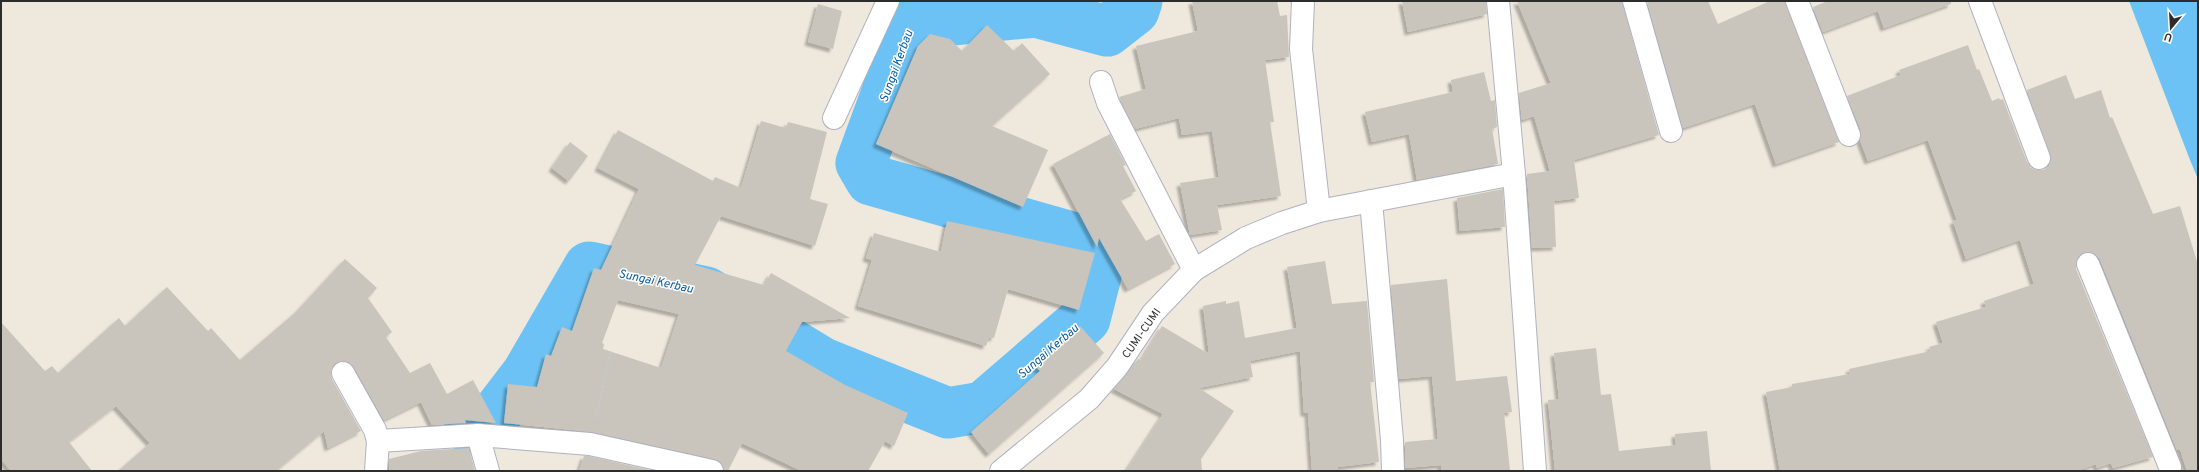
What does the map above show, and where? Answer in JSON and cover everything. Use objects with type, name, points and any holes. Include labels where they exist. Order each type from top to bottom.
[{"type":"street","points":[[834,118],[888,1]]},
{"type":"street","points":[[1303,1],[1301,49],[1319,211]]},
{"type":"street","points":[[1498,1],[1514,174],[1535,471]]},
{"type":"street","points":[[1634,1],[1670,131]]},
{"type":"street","points":[[1797,1],[1849,135]]},
{"type":"street","points":[[1980,1],[2039,158]]},
{"type":"street","points":[[1101,82],[1108,103],[1194,270]]},
{"type":"street","name":"CUMI-CUMI","points":[[1001,471],[1089,399],[1117,367],[1153,313],[1194,270],[1246,238],[1282,223],[1319,211],[1514,174]]},
{"type":"street","points":[[1371,201],[1392,440],[1393,471]]},
{"type":"street","points":[[2088,264],[2165,470]]},
{"type":"street","points":[[343,373],[375,430],[378,441],[376,471]]},
{"type":"street","points":[[478,435],[488,471]]},
{"type":"street","points":[[378,441],[478,435],[590,444],[712,471]]},
{"type":"path","points":[[590,444],[611,351]]},
{"type":"water","points":[[2129,1],[2198,1],[2198,179],[2190,160]]},
{"type":"building","points":[[1192,1],[1277,1],[1280,16],[1287,15],[1289,57],[1265,60],[1274,122],[1270,122],[1281,196],[1217,205],[1222,230],[1190,235],[1180,183],[1219,177],[1212,131],[1182,135],[1179,118],[1135,129],[1119,97],[1146,89],[1136,46],[1198,31]]},
{"type":"building","points":[[1402,1],[1486,1],[1487,14],[1408,32]]},
{"type":"building","points":[[1517,1],[1622,1],[1659,135],[1574,160],[1579,198],[1554,201],[1556,247],[1532,248],[1527,174],[1550,171],[1534,116],[1522,120],[1519,93],[1551,83]]},
{"type":"building","points":[[1647,1],[1708,1],[1718,24],[1770,1],[1785,1],[1839,142],[1776,164],[1755,104],[1683,128]]},
{"type":"building","points":[[1828,1],[1951,1],[1951,4],[1884,28],[1878,11],[1823,32],[1813,7]]},
{"type":"building","points":[[818,4],[842,11],[833,49],[808,42]]},
{"type":"building","points":[[987,25],[1014,51],[1022,43],[1050,74],[992,126],[1048,150],[1023,207],[876,144],[918,46],[930,34],[950,39],[962,51]]},
{"type":"building","points":[[1968,45],[1977,70],[1979,69],[1992,101],[1999,98],[2000,100],[2003,99],[2027,162],[2031,168],[2044,170],[2049,166],[2051,160],[2027,90],[2066,75],[2075,99],[2101,90],[2110,118],[2112,117],[2153,214],[2180,206],[2198,265],[2198,471],[2187,471],[2180,449],[2177,450],[2100,259],[2095,254],[2089,252],[2083,253],[2078,257],[2076,269],[2153,457],[2113,468],[2111,463],[2097,468],[2096,464],[2076,471],[1780,471],[1766,392],[1792,387],[1792,384],[1850,374],[1849,369],[1931,351],[1929,347],[1943,343],[1936,322],[1986,307],[1984,301],[2034,284],[2020,240],[1966,259],[1953,221],[1957,220],[1928,140],[1868,161],[1860,140],[1861,130],[1847,96],[1901,75],[1899,70]]},
{"type":"building","points":[[1484,72],[1491,101],[1495,100],[1497,127],[1492,129],[1498,164],[1417,180],[1409,134],[1372,142],[1365,112],[1453,92],[1451,80]]},
{"type":"building","points":[[761,121],[786,128],[788,122],[827,132],[810,199],[828,204],[815,246],[721,216],[695,265],[764,285],[771,273],[850,318],[802,322],[786,351],[845,385],[908,413],[894,446],[885,441],[868,471],[802,471],[742,443],[728,471],[724,471],[721,462],[715,459],[593,432],[504,423],[508,384],[537,387],[546,354],[551,356],[562,327],[572,331],[594,268],[601,270],[639,189],[598,168],[618,130],[713,181],[715,177],[741,188]],"holes":[[[618,300],[679,314],[661,368],[603,349],[604,344],[602,343]]]},
{"type":"building","points":[[1110,134],[1126,165],[1123,166],[1136,191],[1120,199],[1146,241],[1159,234],[1175,264],[1128,289],[1099,238],[1097,247],[1053,164]]},
{"type":"building","points":[[570,142],[588,156],[569,181],[552,168]]},
{"type":"building","points":[[1503,189],[1505,227],[1460,231],[1457,198]]},
{"type":"building","points":[[947,221],[1095,253],[1079,310],[1008,289],[994,338],[989,337],[986,346],[858,306],[872,260],[866,258],[874,233],[941,252]]},
{"type":"building","points":[[345,259],[377,288],[368,298],[392,332],[386,337],[410,373],[430,363],[447,394],[473,380],[496,423],[465,420],[466,423],[432,425],[421,402],[384,420],[354,367],[349,362],[343,361],[332,366],[332,379],[361,431],[328,448],[324,431],[276,471],[118,471],[150,443],[116,406],[69,442],[92,471],[11,471],[1,459],[1,322],[45,371],[52,366],[58,373],[119,318],[125,326],[167,287],[208,331],[211,328],[240,360],[297,311]]},
{"type":"building","points":[[1325,261],[1332,304],[1367,301],[1374,382],[1370,382],[1379,462],[1338,467],[1338,470],[1312,471],[1308,413],[1304,413],[1300,351],[1250,361],[1253,377],[1199,388],[1234,411],[1201,459],[1202,471],[1126,471],[1163,414],[1114,389],[1138,359],[1141,360],[1162,326],[1209,354],[1203,306],[1226,301],[1226,304],[1239,301],[1245,338],[1297,328],[1287,267]]},
{"type":"building","points":[[1447,279],[1456,381],[1507,376],[1512,412],[1504,413],[1510,471],[1441,471],[1441,465],[1405,468],[1405,442],[1438,439],[1432,376],[1399,379],[1391,285]]},
{"type":"building","points":[[1080,326],[1104,353],[989,454],[971,432],[1040,371],[1036,367]]},
{"type":"building","points":[[1596,348],[1601,395],[1611,394],[1619,451],[1676,445],[1675,434],[1707,431],[1711,471],[1555,471],[1548,400],[1559,399],[1554,353]]},
{"type":"building","points":[[469,448],[475,471],[389,471],[389,459],[421,451]]},
{"type":"building","points":[[584,456],[588,456],[654,471],[579,471]]},
{"type":"waterway","name":"Sungai Kerbau","points":[[469,428],[491,421],[527,374],[589,267],[706,292],[823,363],[948,413],[983,407],[1085,319],[1101,256],[1075,238],[871,180],[861,163],[912,24],[1036,12],[1107,31],[1134,10],[1137,1]]}]
